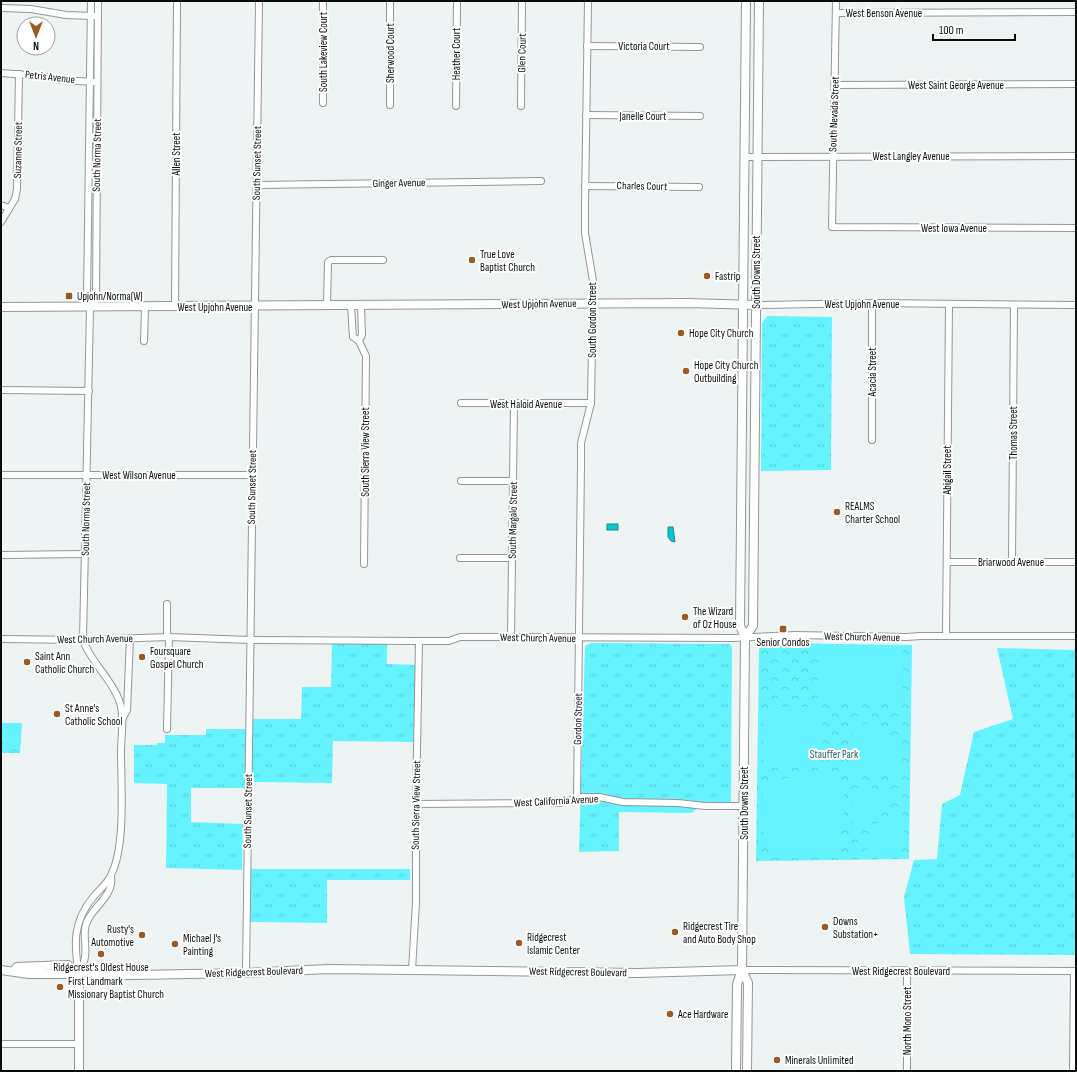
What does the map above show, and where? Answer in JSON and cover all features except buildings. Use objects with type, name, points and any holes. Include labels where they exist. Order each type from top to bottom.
[{"type":"main road","name":"South Downs Street","points":[[742,970],[745,637],[740,626],[746,1]]},
{"type":"main road","name":"South Downs Street","points":[[745,637],[753,626],[759,1]]},
{"type":"main road","name":"West Upjohn Avenue","points":[[1,307],[90,308],[592,304],[756,305]]},
{"type":"main road","points":[[1,970],[13,971],[18,967],[68,965],[79,976],[79,1071]]},
{"type":"main road","name":"West Ridgecrest Boulevard","points":[[79,976],[246,973],[329,969],[684,973],[702,970],[742,970]]},
{"type":"main road","points":[[736,1071],[736,984],[742,970]]},
{"type":"main road","points":[[742,970],[748,983],[747,1071]]},
{"type":"street","name":"South Norma Street","points":[[79,976],[76,957],[76,936],[80,916],[111,876],[116,861],[120,824],[122,720],[120,701],[93,660],[83,640],[89,390],[90,308],[87,299],[91,1]]},
{"type":"street","name":"South Norma Street","points":[[90,308],[96,300],[98,1]]},
{"type":"street","name":"Allen Street","points":[[175,307],[177,1]]},
{"type":"street","name":"South Sunset Street","points":[[246,973],[259,1]]},
{"type":"street","name":"South Lakeview Court","points":[[323,1],[323,104]]},
{"type":"street","name":"Sherwood Court","points":[[390,1],[390,105]]},
{"type":"street","name":"Heather Court","points":[[456,106],[457,1]]},
{"type":"street","name":"Glen Court","points":[[521,106],[522,1]]},
{"type":"street","name":"South Gordon Street","points":[[579,638],[581,443],[592,403],[593,281],[585,233],[588,1]]},
{"type":"street","name":"South Nevada Street","points":[[832,227],[832,156],[835,149],[836,1]]},
{"type":"street","points":[[1,8],[31,9],[66,15],[98,16]]},
{"type":"street","name":"West Benson Avenue","points":[[836,13],[1076,12]]},
{"type":"street","name":"Victoria Court","points":[[587,46],[700,47]]},
{"type":"street","name":"Petris Avenue","points":[[1,73],[62,80],[98,82]]},
{"type":"street","name":"Suzanne Street","points":[[1,222],[15,199],[17,190],[19,74]]},
{"type":"street","name":"West Saint George Avenue","points":[[835,85],[1076,84]]},
{"type":"street","name":"Janelle Court","points":[[586,115],[700,116]]},
{"type":"street","name":"West Langley Avenue","points":[[745,157],[1076,156]]},
{"type":"street","name":"Ginger Avenue","points":[[256,185],[541,181]]},
{"type":"street","name":"Charles Court","points":[[585,186],[699,187]]},
{"type":"street","points":[[1,205],[9,208]]},
{"type":"street","name":"West Iowa Avenue","points":[[832,227],[1076,228]]},
{"type":"street","points":[[328,306],[328,262],[331,260],[383,260]]},
{"type":"street","name":"West Upjohn Avenue","points":[[756,305],[872,303],[1076,305]]},
{"type":"street","name":"Acacia Street","points":[[872,303],[872,440]]},
{"type":"street","name":"Abigail Street","points":[[946,636],[949,304]]},
{"type":"street","name":"Thomas Street","points":[[1012,562],[1014,305]]},
{"type":"street","name":"South Sierra View Street","points":[[351,306],[353,337],[359,341],[366,356],[364,564]]},
{"type":"street","name":"South Sierra View Street","points":[[359,341],[362,335],[361,306]]},
{"type":"street","points":[[144,341],[145,307]]},
{"type":"street","points":[[1,390],[89,390]]},
{"type":"street","name":"West Haloid Avenue","points":[[461,403],[592,403]]},
{"type":"street","name":"South Margalo Street","points":[[511,637],[514,404]]},
{"type":"street","name":"West Wilson Avenue","points":[[1,475],[253,475]]},
{"type":"street","points":[[461,481],[513,481]]},
{"type":"street","points":[[1,555],[85,554]]},
{"type":"street","points":[[460,558],[512,558]]},
{"type":"street","name":"Briarwood Avenue","points":[[947,562],[1076,562]]},
{"type":"street","points":[[167,604],[167,634],[169,637],[168,729]]},
{"type":"street","name":"West Church Avenue","points":[[1,639],[83,640],[169,637],[250,640],[419,641],[460,638],[511,637],[1076,636]]},
{"type":"street","name":"South Norma Street","points":[[122,720],[128,710],[130,638]]},
{"type":"street","name":"Gordon Street","points":[[577,799],[579,638]]},
{"type":"street","name":"South Sierra View Street","points":[[412,970],[416,902],[419,641]]},
{"type":"street","name":"West California Avenue","points":[[416,804],[559,803],[577,799],[599,797],[623,802],[678,803],[705,806],[744,806]]},
{"type":"street","name":"South Norma Street","points":[[79,976],[85,957],[86,923],[110,891],[113,884],[111,876]]},
{"type":"street","name":"West Ridgecrest Boulevard","points":[[742,970],[1075,971]]},
{"type":"street","name":"North Mono Street","points":[[907,971],[907,1071]]},
{"type":"street","points":[[1073,1071],[1075,971]]},
{"type":"street","points":[[1,1044],[79,1044]]},
{"type":"green space","points":[[767,316],[832,317],[831,470],[761,471],[762,323]]},
{"type":"green space","points":[[332,642],[387,643],[387,664],[416,665],[416,742],[333,741],[332,783],[251,782],[252,719],[301,719],[302,687],[331,687]]},
{"type":"green space","points":[[591,643],[730,644],[732,648],[731,803],[698,808],[691,813],[619,812],[619,851],[579,852],[585,646]]},
{"type":"green space","name":"Stauffer Park","points":[[767,643],[912,645],[909,859],[756,861],[759,649]]},
{"type":"green space","points":[[997,648],[1076,650],[1076,955],[910,954],[904,897],[914,860],[937,859],[942,804],[960,795],[974,732],[1013,719]]},
{"type":"green space","points":[[818,650],[903,651],[903,700],[818,699]]},
{"type":"green space","points":[[777,707],[820,707],[819,759],[814,766],[763,768],[763,722]]},
{"type":"green space","points":[[1,723],[22,723],[20,753],[1,753]]},
{"type":"green space","points":[[1,723],[21,723],[21,743],[1,743]]},
{"type":"green space","points":[[871,723],[890,733],[899,743],[902,756],[901,776],[857,776],[851,770],[853,725]]},
{"type":"green space","points":[[206,729],[247,729],[246,788],[191,788],[191,822],[243,824],[242,870],[166,868],[167,784],[134,783],[134,745],[157,745],[157,743],[165,743],[165,735],[206,735]]},
{"type":"green space","points":[[800,776],[837,776],[844,785],[844,811],[836,858],[788,858],[770,846],[762,830],[763,783]]},
{"type":"green space","points":[[855,788],[892,789],[888,805],[881,816],[870,823],[853,827],[852,791]]},
{"type":"green space","points":[[904,815],[904,848],[899,852],[867,853],[870,836],[876,825],[881,821]]},
{"type":"green space","points":[[249,869],[410,869],[410,880],[327,880],[327,923],[249,922]]},
{"type":"shaded area","points":[[607,524],[618,524],[618,530],[607,530]]},
{"type":"shaded area","points":[[668,527],[673,527],[675,542],[671,541],[668,537]]},
{"type":"place","name":"True Love Baptist Church","points":[[472,260]]},
{"type":"place","name":"Fastrip","points":[[707,276]]},
{"type":"place","name":"Upjohn/Norma(W)","points":[[69,296]]},
{"type":"place","name":"Hope City Church","points":[[681,333]]},
{"type":"place","name":"Hope City Church Outbuilding","points":[[686,371]]},
{"type":"place","name":"REALMS Charter School","points":[[837,512]]},
{"type":"place","name":"The Wizard of Oz House","points":[[685,617]]},
{"type":"place","name":"Senior Condos","points":[[783,629]]},
{"type":"place","name":"Foursquare Gospel Church","points":[[142,657]]},
{"type":"place","name":"Saint Ann Catholic Church","points":[[27,662]]},
{"type":"place","name":"St Anne's Catholic School","points":[[57,714]]},
{"type":"place","name":"Downs Substation+","points":[[825,927]]},
{"type":"place","name":"Ridgecrest Tire and Auto Body Shop","points":[[675,932]]},
{"type":"place","name":"Rusty's Automotive","points":[[142,935]]},
{"type":"place","name":"Ridgecrest Islamic Center","points":[[519,943]]},
{"type":"place","name":"Michael J's Painting","points":[[175,944]]},
{"type":"place","name":"Ridgecrest's Oldest House","points":[[101,954]]},
{"type":"place","name":"First Landmark Missionary Baptist Church","points":[[60,987]]},
{"type":"place","name":"Ace Hardware","points":[[670,1014]]},
{"type":"place","name":"Minerals Unlimited","points":[[777,1060]]}]
